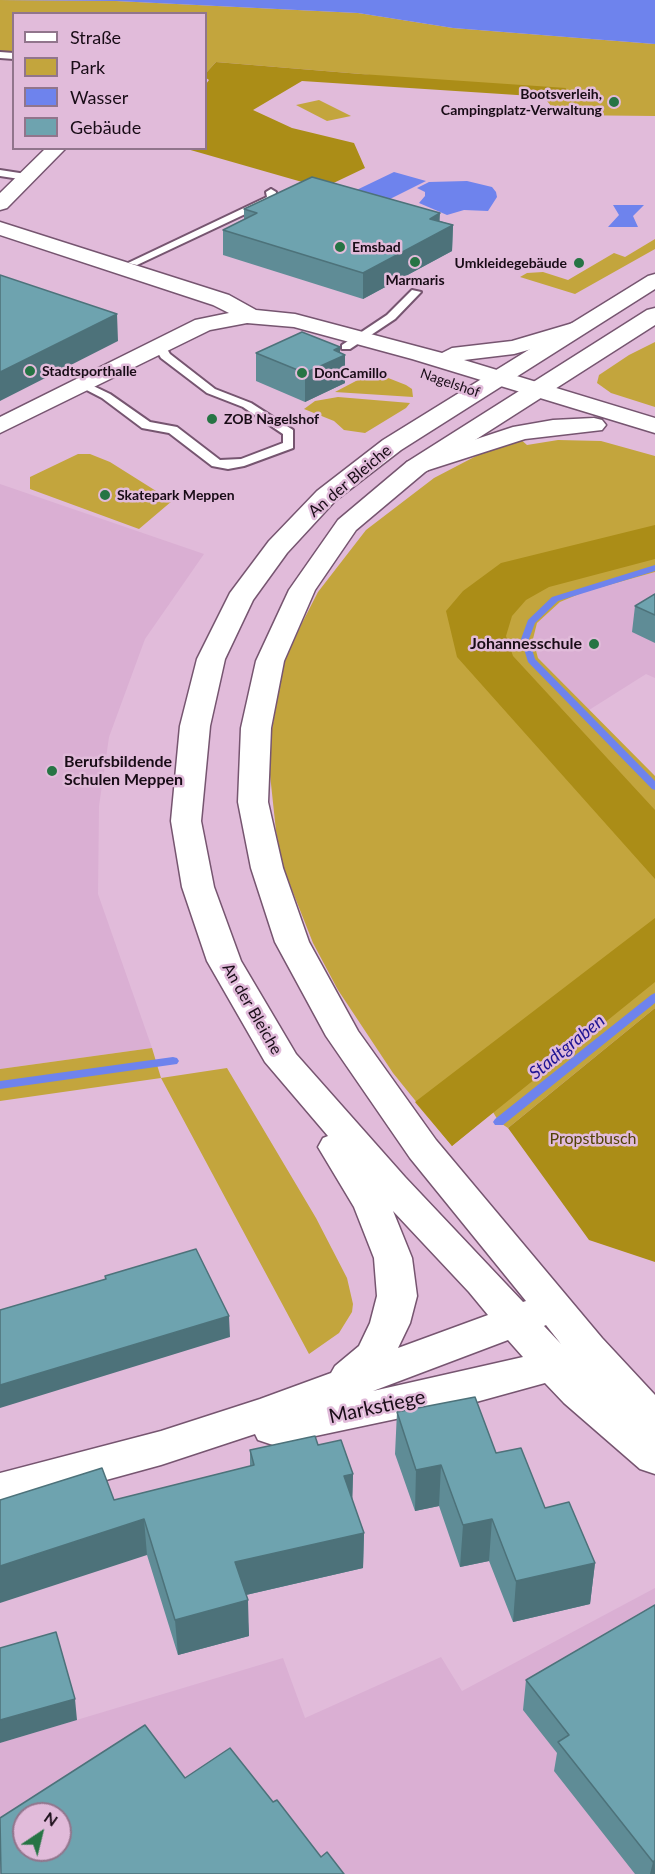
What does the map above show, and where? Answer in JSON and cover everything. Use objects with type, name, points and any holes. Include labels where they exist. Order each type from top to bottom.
[{"type":"street","points":[[0,204],[55,150]]},
{"type":"street","name":"Nagelshof","points":[[0,228],[221,300],[237,307],[247,316]]},
{"type":"street","name":"An der Bleiche","points":[[571,1357],[516,1320],[392,1186],[283,1062],[224,961],[198,887],[186,820],[195,726],[211,659],[240,599],[278,548],[326,496],[392,445],[474,391],[655,280]]},
{"type":"street","name":"An der Bleiche","points":[[571,1357],[554,1306],[423,1149],[344,1036],[292,942],[267,868],[253,802],[255,728],[270,661],[302,590],[347,525],[416,467],[655,315]]},
{"type":"street","name":"Nagelshof","points":[[0,426],[203,325],[226,318],[247,316],[295,321],[474,391],[655,441]]},
{"type":"street","name":"An der Bleiche","points":[[420,354],[481,353],[514,347],[573,330]]},
{"type":"street","name":"Nagelshof","points":[[354,343],[420,354],[539,388],[655,426]]},
{"type":"street","name":"An der Bleiche","points":[[416,467],[521,432],[553,427],[594,425]]},
{"type":"street","points":[[283,1062],[372,1206],[393,1258],[397,1296],[390,1323],[374,1356],[336,1388]]},
{"type":"street","name":"Markstiege","points":[[0,1491],[161,1448],[336,1388],[554,1306]]},
{"type":"street","points":[[571,1357],[655,1423]]},
{"type":"street","points":[[571,1357],[579,1392],[655,1457]]},
{"type":"street","name":"Markstiege","points":[[161,1448],[341,1415],[476,1386],[571,1357]]},
{"type":"lane","points":[[0,173],[27,177]]},
{"type":"lane","points":[[133,263],[272,198],[271,192]]},
{"type":"lane","points":[[354,343],[391,317],[416,292]]},
{"type":"lane","points":[[81,384],[98,390],[146,425],[173,430],[216,463],[228,465],[244,462],[289,445],[289,433],[247,405],[211,391],[165,356],[160,346]]},
{"type":"shaded area","name":"Berufsbildende Schulen Meppen","points":[[0,484],[204,554],[145,639],[109,737],[99,806],[98,894],[152,1048],[0,1069]]},
{"type":"shaded area","name":"Johannesschule","points":[[655,572],[655,678],[646,674],[589,710],[538,658],[533,639],[537,623],[560,602],[584,592]]},
{"type":"shaded area","points":[[655,1588],[655,1874],[0,1874],[0,1743],[283,1658],[305,1718],[441,1657],[462,1691]]},
{"type":"green space","points":[[0,0],[116,1],[358,13],[453,28],[655,44],[655,116],[558,115],[544,97],[563,98],[361,74],[216,62],[207,72],[207,12],[12,12],[12,54],[0,53]]},
{"type":"green space","points":[[216,62],[566,88],[563,98],[302,81],[253,110],[292,128],[354,143],[365,168],[323,188],[190,150],[207,150],[207,83],[209,80],[207,72]]},
{"type":"green space","points":[[319,100],[351,116],[327,121],[296,105]]},
{"type":"green space","points":[[655,239],[655,249],[575,294],[520,277],[527,273],[543,272],[568,280],[614,253],[625,257]]},
{"type":"green space","points":[[655,342],[655,407],[611,393],[597,383],[599,375],[629,355]]},
{"type":"green space","points":[[373,372],[406,385],[412,389],[413,397],[335,392]]},
{"type":"green space","points":[[338,397],[410,403],[406,408],[365,433],[344,430],[334,421],[304,409],[315,401]]},
{"type":"green space","points":[[519,438],[527,445],[558,440],[601,441],[655,456],[655,572],[584,592],[560,602],[537,623],[533,639],[538,658],[655,776],[655,1008],[508,1128],[499,1122],[493,1112],[452,1146],[393,1073],[338,990],[313,943],[283,867],[276,831],[269,765],[272,729],[284,662],[302,623],[318,592],[366,530],[434,478],[478,455]]},
{"type":"green space","name":"Skatepark Meppen","points":[[78,454],[90,454],[110,462],[172,501],[139,529],[30,489],[30,477]]},
{"type":"green space","points":[[655,525],[655,559],[549,587],[526,600],[512,616],[506,636],[513,656],[655,810],[655,879],[457,657],[446,611],[463,591],[501,563]]},
{"type":"green space","points":[[655,918],[655,982],[452,1146],[415,1102]]},
{"type":"green space","name":"Propstbusch","points":[[655,1008],[655,1262],[589,1240],[508,1128]]},
{"type":"green space","points":[[152,1048],[161,1078],[0,1101],[0,1069]]},
{"type":"green space","points":[[227,1068],[316,1218],[347,1278],[353,1304],[352,1312],[339,1333],[309,1354],[161,1078]]},
{"type":"water","points":[[0,0],[655,0],[655,44],[453,28],[358,13],[116,1]]},
{"type":"water","points":[[394,172],[426,181],[374,207],[342,197]]},
{"type":"water","points":[[467,181],[492,187],[496,192],[497,197],[488,211],[464,210],[447,215],[419,203],[425,196],[425,192],[417,188],[429,182]]},
{"type":"water","points":[[613,205],[644,205],[633,216],[638,227],[608,227],[619,215]]},
{"type":"building","points":[[312,177],[440,213],[430,219],[453,225],[363,273],[223,230],[257,213],[244,209]]},
{"type":"building","points":[[0,275],[117,314],[0,372]]},
{"type":"building","points":[[302,332],[340,347],[334,350],[345,355],[305,373],[256,353]]},
{"type":"building","points":[[655,594],[655,615],[635,606]]},
{"type":"building","points":[[196,1249],[229,1316],[0,1385],[0,1310],[106,1279],[105,1276]]},
{"type":"building","points":[[475,1397],[496,1453],[521,1448],[545,1508],[569,1502],[595,1563],[516,1581],[492,1519],[463,1525],[441,1465],[416,1470],[397,1412]]},
{"type":"building","points":[[315,1436],[318,1445],[341,1440],[353,1474],[344,1476],[364,1533],[235,1562],[248,1600],[175,1620],[144,1519],[0,1566],[0,1500],[102,1468],[114,1500],[254,1465],[250,1450]]},
{"type":"building","points":[[655,1605],[655,1860],[653,1862],[558,1742],[569,1735],[526,1680]]},
{"type":"building","points":[[56,1632],[75,1699],[0,1720],[0,1648]]},
{"type":"building","points":[[145,1725],[185,1778],[230,1748],[273,1802],[277,1800],[321,1857],[327,1852],[344,1874],[1,1874],[0,1818],[12,1810],[12,1862],[72,1862],[72,1802],[25,1802]]},
{"type":"waterway","name":"Stadtgraben","points":[[655,568],[555,599],[531,622],[525,639],[531,660],[655,787]]},
{"type":"waterway","name":"Stadtgraben","points":[[499,1122],[655,997]]},
{"type":"waterway","points":[[0,1085],[173,1061]]},
{"type":"place","name":"Bootsverleih, Campingplatz-Verwaltung","points":[[614,102]]},
{"type":"place","name":"Emsbad","points":[[340,247]]},
{"type":"place","name":"Marmaris","points":[[415,262]]},
{"type":"place","name":"Umkleidegebäude","points":[[579,263]]},
{"type":"place","name":"Stadtsporthalle","points":[[30,371]]},
{"type":"place","name":"DonCamillo","points":[[302,373]]},
{"type":"place","name":"ZOB Nagelshof","points":[[212,419]]},
{"type":"place","name":"Skatepark Meppen","points":[[105,495]]},
{"type":"place","name":"Johannesschule","points":[[594,644]]},
{"type":"place","name":"Berufsbildende Schulen Meppen","points":[[52,771]]}]
